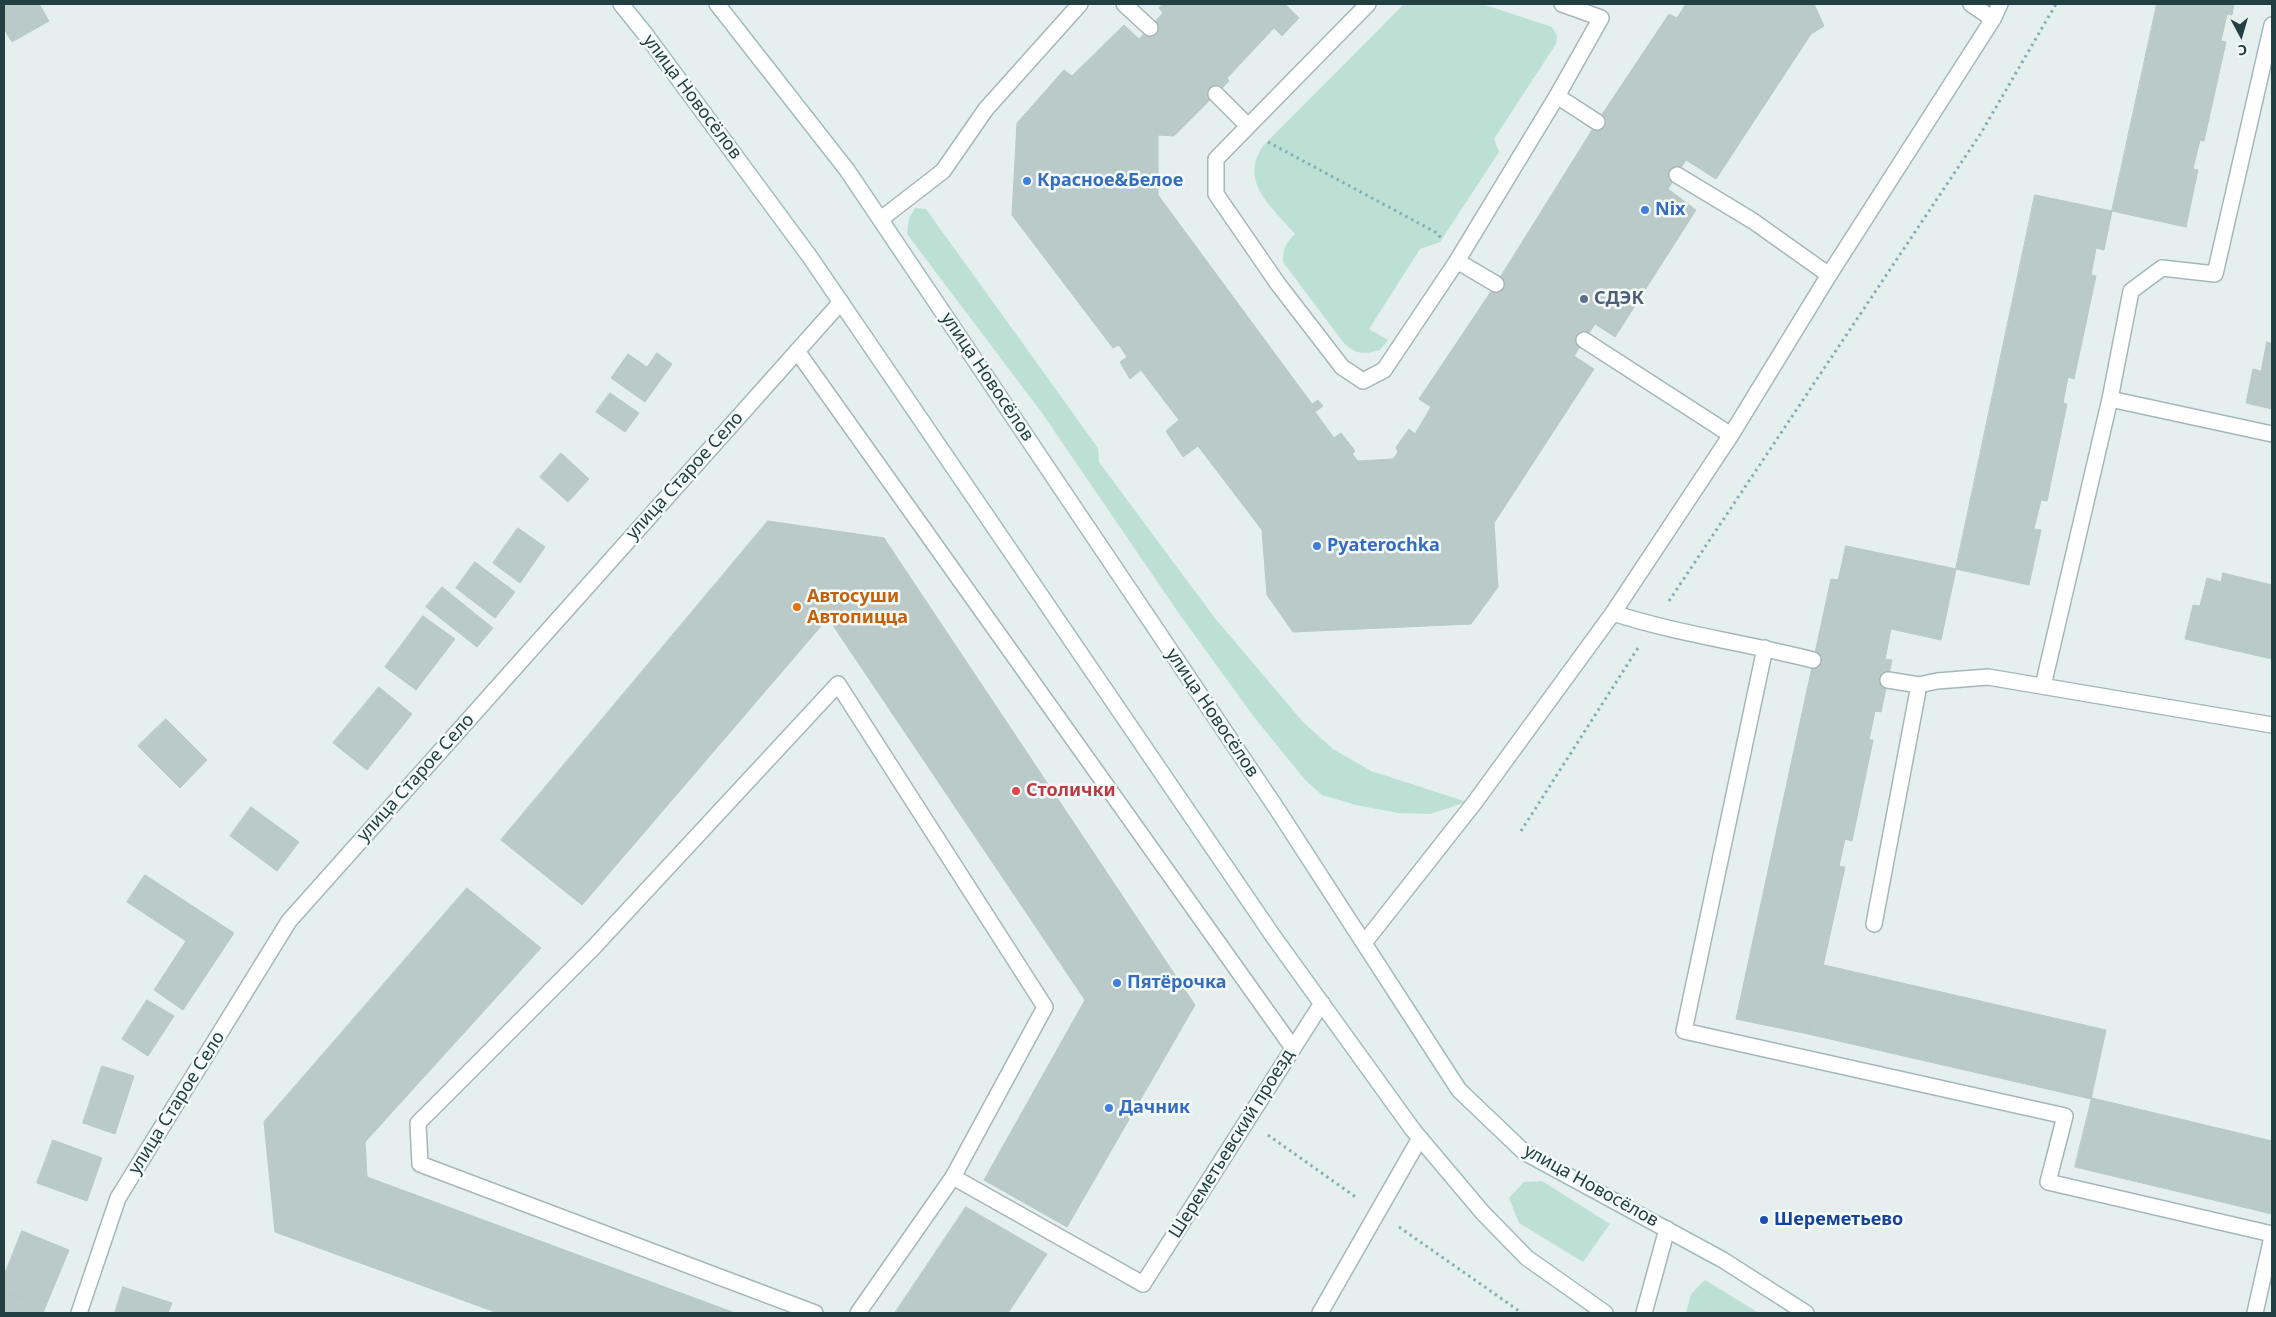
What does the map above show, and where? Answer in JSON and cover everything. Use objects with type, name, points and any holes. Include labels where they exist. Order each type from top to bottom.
[{"type":"main road","name":"улица Новосёлов","points":[[621,4],[810,257],[1273,936],[1420,1138],[1483,1213],[1527,1258],[1605,1313]]},
{"type":"main road","name":"улица Новосёлов","points":[[717,4],[847,170],[881,219],[1271,801],[1459,1090],[1524,1152],[1723,1260],[1806,1313]]},
{"type":"main road","points":[[881,219],[943,171],[986,108],[1080,4]]},
{"type":"main road","points":[[1124,4],[1150,28]]},
{"type":"main road","points":[[1368,4],[1216,159],[1216,194],[1278,284],[1336,360],[1342,367],[1363,381],[1384,370],[1456,261],[1558,96],[1600,18],[1562,4]]},
{"type":"main road","points":[[1971,4],[1993,19]]},
{"type":"main road","points":[[1364,943],[1475,802],[1612,613],[1731,435],[1829,275],[1993,19],[2000,4]]},
{"type":"main road","points":[[2043,686],[2110,399],[2131,291],[2162,268],[2215,274],[2272,25]]},
{"type":"main road","points":[[1216,94],[1248,126]]},
{"type":"main road","points":[[1558,96],[1597,122]]},
{"type":"main road","points":[[1677,175],[1752,221],[1829,275]]},
{"type":"main road","points":[[1456,261],[1496,284]]},
{"type":"main road","name":"улица Старое Село","points":[[79,1313],[118,1198],[289,921],[841,302]]},
{"type":"main road","points":[[1584,340],[1731,435]]},
{"type":"main road","points":[[797,351],[1293,1048]]},
{"type":"main road","points":[[2110,399],[2272,434]]},
{"type":"main road","points":[[1612,613],[1652,626],[1765,648],[1814,660]]},
{"type":"main road","points":[[1765,648],[1684,1031],[2065,1116],[2048,1182],[2272,1236],[2255,1313]]},
{"type":"main road","points":[[1888,680],[1918,685],[1937,681],[1988,677],[2272,725]]},
{"type":"main road","points":[[815,1313],[420,1164],[418,1123],[593,948],[838,684],[1046,1007],[952,1177],[858,1313]]},
{"type":"main road","points":[[1874,924],[1918,685]]},
{"type":"main road","name":"Шереметьевский проезд","points":[[952,1177],[1143,1284],[1322,1003]]},
{"type":"main road","points":[[1320,1313],[1420,1138]]},
{"type":"main road","points":[[1644,1313],[1667,1229]]},
{"type":"path","points":[[1521,831],[1652,626],[1981,133],[2056,4]]},
{"type":"path","points":[[1248,126],[1269,143],[1437,233],[1456,261]]},
{"type":"green space","points":[[1404,4],[1482,4],[1552,27],[1557,36],[1556,44],[1494,139],[1499,152],[1440,242],[1420,249],[1369,329],[1388,340],[1380,350],[1369,353],[1360,352],[1351,349],[1343,342],[1283,262],[1286,246],[1295,234],[1261,194],[1256,183],[1254,171],[1256,159],[1263,146]]},
{"type":"green space","points":[[915,208],[926,209],[1098,448],[1099,462],[1214,617],[1303,722],[1333,749],[1371,771],[1467,802],[1430,814],[1398,813],[1356,805],[1322,795],[1306,781],[1254,717],[1180,615],[1042,413],[907,234],[909,218]]},
{"type":"green space","points":[[1542,1181],[1610,1224],[1583,1262],[1519,1223],[1509,1198],[1524,1182]]},
{"type":"green space","points":[[1705,1280],[1759,1313],[1686,1313],[1691,1294]]},
{"type":"building","points":[[4,4],[39,4],[49,21],[12,42],[4,29]]},
{"type":"building","points":[[1163,4],[1285,4],[1299,18],[1282,36],[1274,28],[1227,78],[1229,81],[1174,136],[1158,135],[1158,195],[1312,404],[1318,400],[1323,406],[1315,412],[1334,438],[1341,433],[1355,451],[1352,454],[1358,461],[1393,459],[1398,452],[1396,447],[1409,429],[1415,434],[1431,407],[1419,399],[1496,284],[1597,122],[1669,14],[1677,18],[1686,4],[1814,4],[1824,26],[1811,34],[1716,179],[1686,160],[1668,189],[1696,210],[1615,337],[1595,324],[1574,356],[1594,369],[1494,523],[1498,587],[1471,624],[1293,632],[1267,595],[1262,530],[1198,446],[1183,457],[1166,431],[1179,420],[1141,370],[1130,379],[1120,362],[1127,357],[1119,345],[1113,348],[1012,215],[1017,123],[1064,70],[1072,76],[1124,25],[1139,39],[1163,13],[1159,8]]},
{"type":"building","points":[[2157,4],[2234,4],[2232,15],[2227,14],[2221,41],[2226,42],[2204,141],[2200,140],[2193,169],[2198,170],[2186,227],[2112,211]]},
{"type":"building","points":[[2035,195],[2112,211],[2104,250],[2096,248],[2091,275],[2096,276],[2074,379],[2068,377],[2063,403],[2067,404],[2047,501],[2041,500],[2034,529],[2041,530],[2029,585],[1956,569]]},
{"type":"building","points":[[2267,342],[2272,344],[2272,409],[2246,403],[2253,369],[2261,371]]},
{"type":"building","points":[[657,353],[672,364],[645,402],[611,378],[628,354],[647,367]]},
{"type":"building","points":[[610,393],[639,413],[625,432],[596,412]]},
{"type":"building","points":[[561,453],[589,479],[568,502],[540,477]]},
{"type":"building","points":[[768,521],[884,538],[1195,1005],[1067,1227],[984,1180],[1085,1000],[828,618],[582,905],[501,840]]},
{"type":"building","points":[[518,528],[545,547],[520,583],[493,563]]},
{"type":"building","points":[[1846,546],[1956,569],[1941,640],[1891,629],[1885,659],[1892,660],[1881,712],[1875,711],[1869,740],[1873,740],[1852,841],[1845,839],[1839,866],[1845,867],[1808,1034],[1736,1019],[1831,579],[1838,580]]},
{"type":"building","points":[[475,562],[515,592],[495,618],[456,588]]},
{"type":"building","points":[[2223,573],[2272,585],[2272,659],[2185,639],[2193,605],[2200,606],[2207,578],[2221,582]]},
{"type":"building","points":[[442,587],[493,628],[477,647],[426,607]]},
{"type":"building","points":[[423,616],[455,639],[416,690],[385,667]]},
{"type":"building","points":[[379,687],[412,714],[367,770],[333,743]]},
{"type":"building","points":[[166,719],[207,760],[180,788],[138,746]]},
{"type":"building","points":[[251,807],[299,842],[277,871],[230,836]]},
{"type":"building","points":[[145,875],[234,933],[183,1010],[154,990],[186,941],[127,902]]},
{"type":"building","points":[[467,888],[541,948],[365,1142],[367,1177],[735,1313],[498,1313],[275,1232],[264,1122]]},
{"type":"building","points":[[1824,965],[2106,1030],[2091,1099],[1808,1034]]},
{"type":"building","points":[[147,1000],[174,1016],[148,1056],[122,1039]]},
{"type":"building","points":[[102,1066],[134,1076],[115,1134],[83,1123]]},
{"type":"building","points":[[2092,1098],[2272,1141],[2272,1214],[2075,1167]]},
{"type":"building","points":[[53,1140],[102,1158],[87,1201],[37,1183]]},
{"type":"building","points":[[966,1207],[1047,1254],[1008,1313],[895,1313]]},
{"type":"building","points":[[22,1231],[69,1250],[45,1308],[4,1291],[4,1276]]},
{"type":"building","points":[[123,1287],[172,1303],[168,1313],[115,1313]]},
{"type":"building","points":[[4,1291],[45,1308],[43,1313],[4,1313]]},
{"type":"place","name":"Красное&Белое","points":[[1027,181]]},
{"type":"place","name":"Nix","points":[[1645,210]]},
{"type":"place","name":"СДЭК","points":[[1584,299]]},
{"type":"place","name":"Pyaterochka","points":[[1317,546]]},
{"type":"place","name":"Автосуши Автопицца","points":[[797,607]]},
{"type":"place","name":"Столички","points":[[1016,791]]},
{"type":"place","name":"Пятёрочка","points":[[1117,983]]},
{"type":"place","name":"Дачник","points":[[1109,1108]]},
{"type":"place","name":"Шереметьево","points":[[1764,1220]]}]
